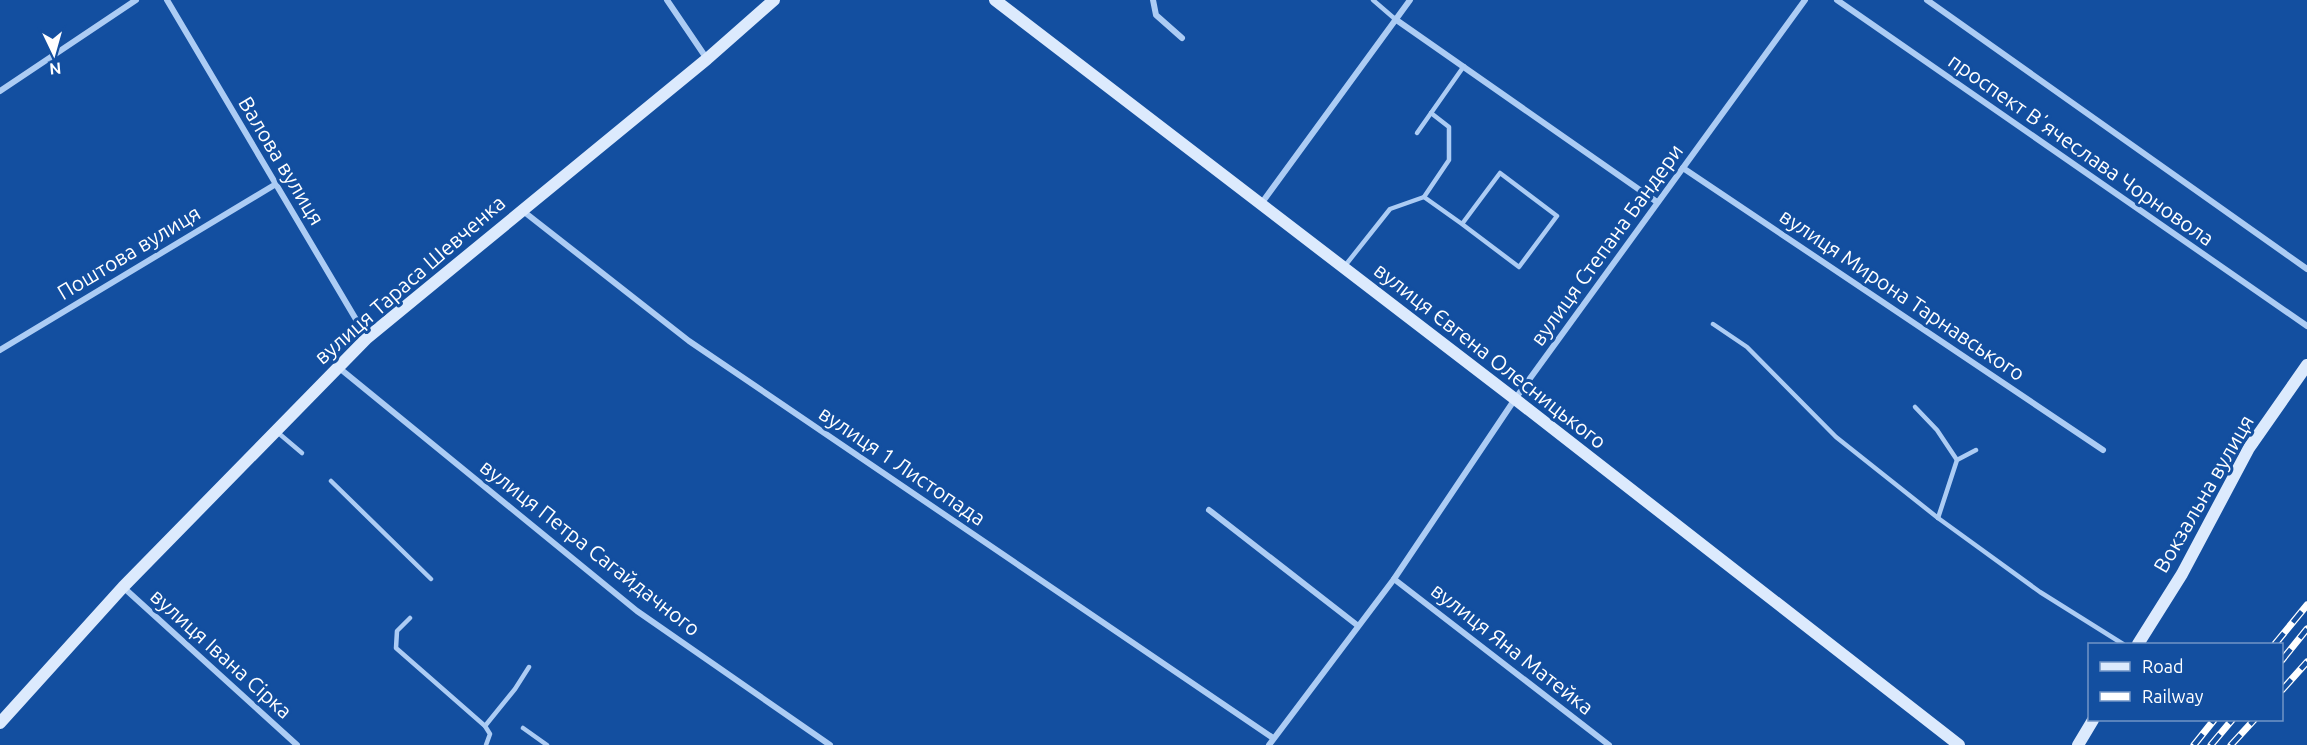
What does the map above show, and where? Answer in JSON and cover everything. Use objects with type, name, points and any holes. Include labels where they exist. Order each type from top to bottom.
[{"type":"street","points":[[0,91],[136,0]]},
{"type":"street","name":"Валова вулиця","points":[[167,0],[367,338]]},
{"type":"street","points":[[667,0],[707,59]]},
{"type":"street","name":"вулиця Тараса Шевченка","points":[[0,723],[123,587],[367,338],[707,59],[774,0]]},
{"type":"street","name":"вулиця Євгена Олесницького","points":[[995,0],[1515,399],[1959,745]]},
{"type":"street","points":[[1153,0],[1156,15],[1182,38]]},
{"type":"street","points":[[1261,204],[1410,0]]},
{"type":"street","name":"вулиця Степана Бандери","points":[[1269,745],[1357,625],[1394,579],[1515,399],[1805,0]]},
{"type":"street","name":"проспект Вʼячеслава Чорновола","points":[[1837,0],[2307,326]]},
{"type":"street","name":"проспект Вʼячеслава Чорновола","points":[[1927,0],[2307,269]]},
{"type":"street","points":[[1395,19],[1657,202]]},
{"type":"street","name":"вулиця Мирона Тарнавського","points":[[1683,168],[2103,450]]},
{"type":"street","name":"Поштова вулиця","points":[[0,350],[276,184]]},
{"type":"street","name":"вулиця 1 Листопада","points":[[522,210],[689,341],[1273,738]]},
{"type":"street","name":"Вокзальна вулиця","points":[[2139,643],[2182,574],[2249,448],[2307,365]]},
{"type":"street","name":"вулиця Петра Сагайдачного","points":[[338,366],[637,611],[830,745]]},
{"type":"street","points":[[1209,510],[1357,625]]},
{"type":"street","name":"вулиця Яна Матейка","points":[[1394,579],[1609,745]]},
{"type":"street","name":"вулиця Івана Сірка","points":[[123,587],[297,745]]},
{"type":"street","points":[[2078,745],[2093,721]]},
{"type":"lane","points":[[1373,0],[1395,19]]},
{"type":"lane","points":[[1417,133],[1464,65]]},
{"type":"lane","points":[[1344,267],[1390,209],[1424,197],[1449,160],[1449,126],[1431,113]]},
{"type":"lane","points":[[1424,197],[1519,267],[1557,216],[1500,173],[1462,224]]},
{"type":"lane","points":[[1713,324],[1746,347],[1836,437],[1938,518],[2040,592],[2120,643]]},
{"type":"lane","points":[[1915,407],[1937,430],[1957,460]]},
{"type":"lane","points":[[276,431],[302,453]]},
{"type":"lane","points":[[1938,518],[1957,460],[1976,450]]},
{"type":"lane","points":[[331,480],[431,579]]},
{"type":"lane","points":[[410,618],[397,632],[396,648],[485,726],[490,734],[486,745]]},
{"type":"lane","points":[[485,726],[515,689],[529,667]]},
{"type":"lane","points":[[523,728],[547,745]]},
{"type":"railway","points":[[2276,643],[2307,605]]},
{"type":"railway","points":[[2283,659],[2307,629]]},
{"type":"railway","points":[[2283,689],[2307,662]]},
{"type":"railway","points":[[2194,745],[2213,721]]},
{"type":"railway","points":[[2211,745],[2231,721]]},
{"type":"railway","points":[[2231,745],[2253,721]]}]
